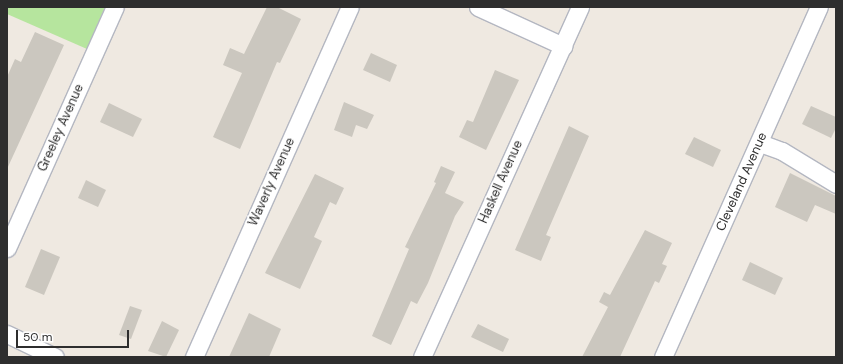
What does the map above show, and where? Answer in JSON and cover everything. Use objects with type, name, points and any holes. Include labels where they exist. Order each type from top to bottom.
[{"type":"street","name":"Greeley Avenue","points":[[7,248],[115,7]]},
{"type":"street","name":"Waverly Avenue","points":[[194,357],[350,7]]},
{"type":"street","points":[[478,7],[563,46]]},
{"type":"street","name":"Haskell Avenue","points":[[422,357],[580,7]]},
{"type":"street","name":"Cleveland Avenue","points":[[663,357],[760,143],[819,7]]},
{"type":"street","points":[[760,143],[782,151],[836,184]]},
{"type":"street","points":[[7,334],[55,357]]},
{"type":"green space","points":[[8,7],[105,7],[87,49],[7,14]]},
{"type":"building","points":[[267,7],[277,7],[301,19],[280,63],[277,62],[240,149],[213,137],[242,73],[223,65],[230,48],[244,54]]},
{"type":"building","points":[[35,32],[64,45],[7,169],[7,77],[15,59],[21,62]]},
{"type":"building","points":[[371,53],[397,65],[390,82],[363,70]]},
{"type":"building","points":[[495,70],[519,80],[486,150],[459,137],[467,120],[473,122]]},
{"type":"building","points":[[344,102],[374,115],[367,129],[356,125],[352,137],[334,130]]},
{"type":"building","points":[[109,103],[142,119],[133,137],[100,122]]},
{"type":"building","points":[[811,106],[836,117],[836,128],[831,138],[802,124]]},
{"type":"building","points":[[569,126],[589,136],[546,235],[551,237],[541,261],[515,250]]},
{"type":"building","points":[[694,137],[721,150],[713,167],[685,154]]},
{"type":"building","points":[[441,166],[455,172],[445,193],[464,202],[455,216],[428,283],[417,304],[411,301],[391,345],[372,336],[409,249],[405,247],[436,183],[434,182]]},
{"type":"building","points":[[790,173],[836,196],[836,214],[815,205],[807,222],[775,207]]},
{"type":"building","points":[[315,174],[344,188],[336,205],[330,202],[314,237],[322,241],[300,289],[265,273]]},
{"type":"building","points":[[86,180],[106,190],[98,207],[78,198]]},
{"type":"building","points":[[645,230],[672,243],[662,264],[667,266],[659,283],[655,281],[620,357],[582,357],[608,307],[599,302],[604,292],[610,295]]},
{"type":"building","points":[[41,249],[60,257],[44,295],[25,287]]},
{"type":"building","points":[[750,262],[783,278],[775,295],[742,280]]},
{"type":"building","points":[[130,306],[142,310],[131,339],[119,335]]},
{"type":"building","points":[[249,313],[281,329],[269,357],[229,357]]},
{"type":"building","points":[[162,321],[179,330],[166,357],[148,351]]},
{"type":"building","points":[[478,324],[509,339],[503,352],[471,337]]}]
